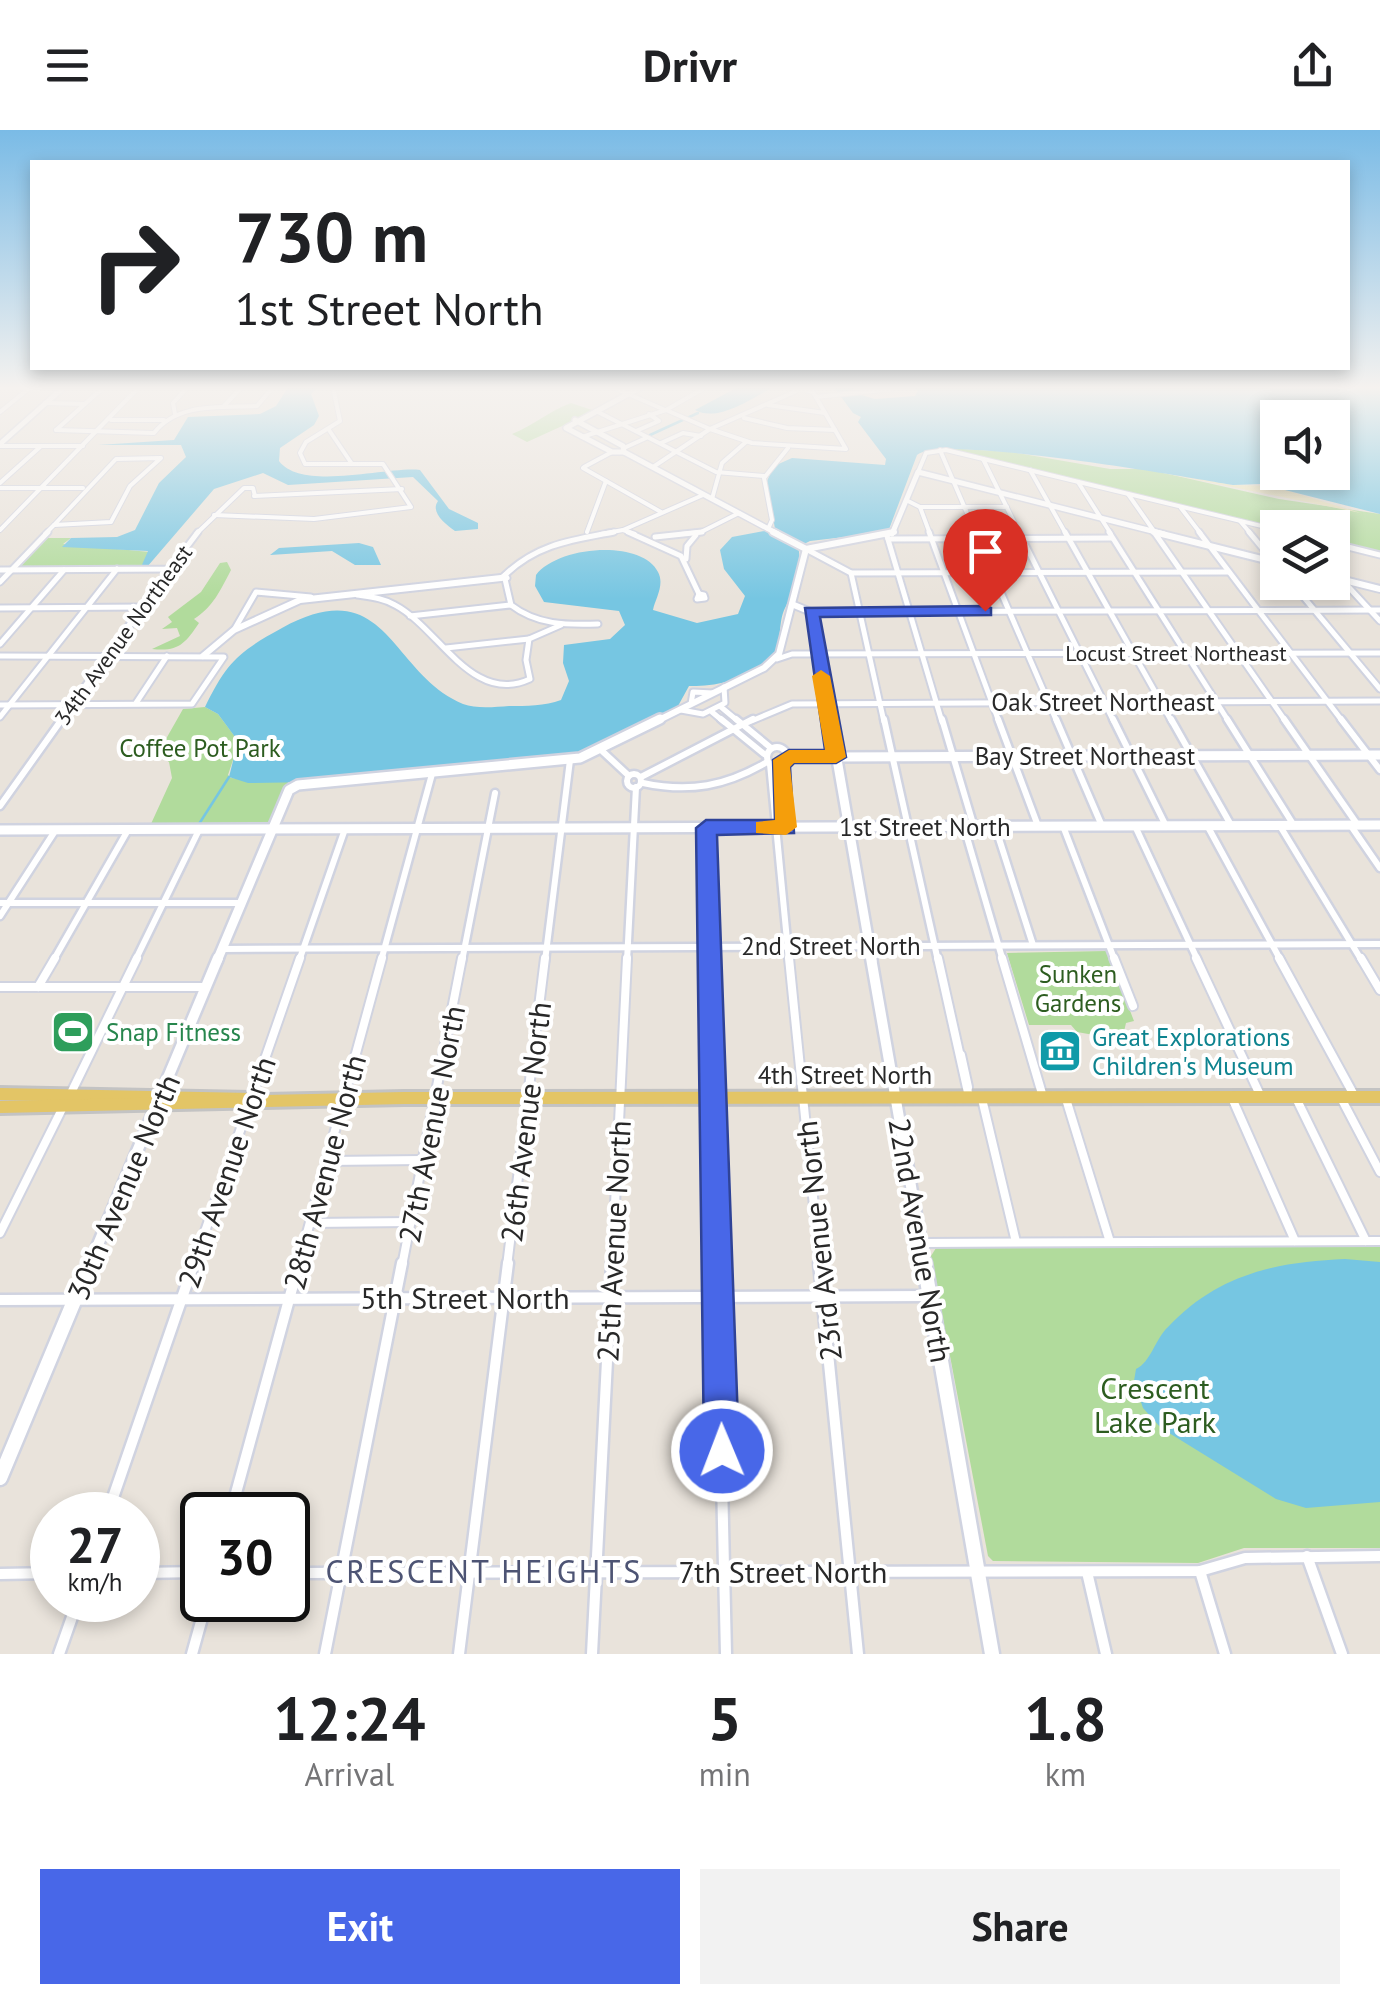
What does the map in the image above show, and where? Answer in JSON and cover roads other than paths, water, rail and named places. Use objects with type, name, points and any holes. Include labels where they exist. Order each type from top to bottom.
[{"type":"main road","name":"4th Street North","points":[[0,1094],[67,1100],[1380,1097]]},
{"type":"main road","name":"4th Street North","points":[[0,1106],[67,1100]]},
{"type":"street","points":[[0,486],[30,457]]},
{"type":"street","points":[[0,530],[73,457]]},
{"type":"street","points":[[214,515],[256,518],[405,510],[412,504],[383,464],[305,464],[302,457]]},
{"type":"street","points":[[347,457],[352,464]]},
{"type":"street","points":[[602,457],[582,468],[662,513]]},
{"type":"street","points":[[635,457],[851,573],[1230,572]]},
{"type":"street","points":[[653,468],[672,457]]},
{"type":"street","points":[[687,457],[716,472],[764,476]]},
{"type":"street","points":[[712,499],[717,493],[716,472],[725,457]]},
{"type":"street","points":[[764,476],[780,457]]},
{"type":"street","points":[[888,537],[897,530],[923,457]]},
{"type":"street","points":[[943,457],[1102,826]]},
{"type":"street","points":[[975,457],[1260,526]]},
{"type":"street","points":[[0,582],[84,488],[119,458],[161,458],[130,486],[111,522],[53,525]]},
{"type":"street","points":[[984,459],[1166,826]]},
{"type":"street","points":[[1030,470],[1230,826]]},
{"type":"street","points":[[918,472],[1260,559]]},
{"type":"street","points":[[764,476],[772,520],[768,529]]},
{"type":"street","points":[[587,533],[606,481]]},
{"type":"street","points":[[1078,482],[1294,825]]},
{"type":"street","points":[[0,486],[84,488]]},
{"type":"street","name":"34th Avenue Northeast","points":[[0,806],[170,569],[214,515],[239,495],[402,489]]},
{"type":"street","points":[[1128,494],[1309,755],[1380,868]]},
{"type":"street","points":[[358,596],[505,576],[532,553],[587,533],[623,530],[704,495]]},
{"type":"street","points":[[908,501],[920,507],[1007,507]]},
{"type":"street","points":[[1180,506],[1380,770]]},
{"type":"street","points":[[920,507],[1038,826]]},
{"type":"street","points":[[699,594],[687,560],[687,546],[701,532],[739,514]]},
{"type":"street","points":[[1240,521],[1260,545]]},
{"type":"street","points":[[623,530],[650,537],[687,560]]},
{"type":"street","points":[[650,537],[701,532]]},
{"type":"street","points":[[888,537],[953,756],[999,946],[1043,1097]]},
{"type":"street","points":[[803,548],[888,537],[1113,538]]},
{"type":"street","points":[[432,774],[570,760],[681,710],[777,659],[794,604],[803,548]]},
{"type":"street","points":[[1350,548],[1380,555]]},
{"type":"street","points":[[1369,552],[1380,564]]},
{"type":"street","points":[[0,570],[170,569]]},
{"type":"street","points":[[0,644],[64,570]]},
{"type":"street","points":[[0,717],[117,570]]},
{"type":"street","points":[[851,573],[954,1035],[1016,1243]]},
{"type":"street","points":[[505,576],[511,605],[527,617],[561,625],[598,624]]},
{"type":"street","points":[[1350,580],[1380,589]]},
{"type":"street","points":[[1350,590],[1380,622]]},
{"type":"street","points":[[234,630],[256,592],[313,597],[375,594],[410,616],[481,680],[516,686],[531,676],[526,660],[531,637],[527,617]]},
{"type":"street","points":[[203,656],[234,630],[271,610],[313,597]]},
{"type":"street","points":[[1306,600],[1380,689]]},
{"type":"street","points":[[794,604],[811,612],[1380,610]]},
{"type":"street","points":[[410,616],[511,605]]},
{"type":"street","points":[[0,608],[143,607]]},
{"type":"street","name":"22nd Avenue North","points":[[811,612],[992,1654]]},
{"type":"street","points":[[445,648],[531,637],[561,625]]},
{"type":"street","name":"Locust Street Northeast","points":[[781,648],[792,654]]},
{"type":"street","name":"Locust Street Northeast","points":[[777,659],[792,654],[1380,652]]},
{"type":"street","points":[[0,656],[223,656],[198,702],[0,705]]},
{"type":"street","points":[[136,704],[167,656]]},
{"type":"street","points":[[681,710],[696,714],[712,712],[721,707],[727,696],[724,687]]},
{"type":"street","name":"Oak Street Northeast","points":[[640,782],[782,706],[1380,701]]},
{"type":"street","points":[[721,707],[772,749],[789,756],[780,765],[782,827]]},
{"type":"street","points":[[712,712],[764,754],[782,827]]},
{"type":"street","points":[[600,749],[628,776],[627,785],[640,782],[688,791],[713,788],[768,763],[780,765]]},
{"type":"street","points":[[764,754],[772,749]]},
{"type":"street","name":"Bay Street Northeast","points":[[789,756],[1380,755]]},
{"type":"street","name":"26th Avenue North","points":[[459,1654],[570,760]]},
{"type":"street","name":"30th Avenue North","points":[[0,1478],[288,790],[298,785],[432,774]]},
{"type":"street","name":"28th Avenue North","points":[[236,1492],[432,774]]},
{"type":"street","name":"25th Avenue North","points":[[592,1654],[634,828],[640,782]]},
{"type":"street","name":"27th Avenue North","points":[[325,1654],[495,794]]},
{"type":"street","points":[[1279,825],[1380,990]]},
{"type":"street","name":"1st Street North","points":[[0,830],[1380,825]]},
{"type":"street","points":[[995,826],[1033,946]]},
{"type":"street","points":[[1062,826],[1133,1006]]},
{"type":"street","points":[[1135,826],[1261,1097]]},
{"type":"street","points":[[1208,826],[1272,944],[1348,1097],[1380,1172]]},
{"type":"street","name":"23rd Avenue North","points":[[782,827],[789,946],[858,1654]]},
{"type":"street","points":[[706,828],[726,1654]]},
{"type":"street","points":[[0,1233],[200,829]]},
{"type":"street","name":"29th Avenue North","points":[[115,1492],[345,829]]},
{"type":"street","points":[[0,916],[4,903],[56,830]]},
{"type":"street","points":[[38,987],[128,830]]},
{"type":"street","points":[[4,903],[242,903]]},
{"type":"street","name":"2nd Street North","points":[[222,949],[1380,944]]},
{"type":"street","points":[[0,987],[206,986]]},
{"type":"street","points":[[1066,1097],[1110,1242]]},
{"type":"street","points":[[1232,1097],[1295,1241]]},
{"type":"street","points":[[1295,1097],[1366,1241]]},
{"type":"street","points":[[326,1160],[423,1160]]},
{"type":"street","points":[[310,1223],[411,1222]]},
{"type":"street","points":[[922,1243],[1380,1241]]},
{"type":"street","name":"5th Street North","points":[[0,1300],[931,1296]]},
{"type":"street","points":[[1307,1556],[1342,1654]]},
{"type":"street","name":"7th Street North","points":[[310,1573],[1087,1572],[1200,1570],[1246,1558],[1380,1556]]},
{"type":"street","points":[[1200,1570],[1225,1654]]},
{"type":"street","points":[[1087,1572],[1106,1654]]},
{"type":"street","points":[[0,1574],[30,1573]]},
{"type":"street","points":[[59,1654],[70,1622]]},
{"type":"street","points":[[192,1654],[201,1622]]},
{"type":"water","points":[[186,457],[279,457],[290,470],[306,475],[420,470],[449,509],[478,523],[478,529],[455,531],[447,525],[437,513],[438,501],[413,477],[288,485],[263,473],[214,489],[147,567],[141,567],[148,551],[62,547],[71,538],[117,537],[135,530],[159,483]]},
{"type":"water","points":[[885,457],[916,457],[888,532],[810,541],[798,547],[796,578],[783,613],[776,649],[768,663],[758,670],[735,680],[689,686],[678,706],[577,755],[313,782],[248,783],[229,777],[238,741],[218,714],[205,707],[227,669],[254,644],[282,628],[317,613],[345,611],[366,618],[438,689],[463,704],[535,705],[561,700],[569,681],[563,663],[564,645],[610,639],[625,625],[619,611],[544,602],[535,586],[536,575],[547,565],[599,550],[635,554],[649,561],[660,577],[653,610],[697,623],[738,614],[745,596],[724,569],[720,550],[732,537],[775,529],[767,481],[774,466],[792,458],[885,465]]},
{"type":"water","points":[[1049,457],[1260,457],[1260,484],[1233,485]]},
{"type":"water","points":[[1350,457],[1380,457],[1380,514],[1285,490],[1350,490]]},
{"type":"water","points":[[359,543],[373,547],[381,565],[355,565],[332,551],[270,555],[279,548]]},
{"type":"water","points":[[1345,1259],[1380,1262],[1380,1502],[1306,1508],[1276,1499],[1161,1428],[1143,1408],[1134,1381],[1136,1369],[1146,1361],[1164,1332],[1207,1294],[1272,1268]]},
{"type":"waterway","points":[[199,824],[229,777]]},
{"type":"place","name":"Snap Fitness","points":[[73,1032]]},
{"type":"place","name":"Great Explorations Children's Museum","points":[[1060,1051]]},
{"type":"district","name":"CRESCENT HEIGHTS","points":[[484,1571]]},
{"type":"park label","name":"Coffee Pot Park","points":[[200,748]]},
{"type":"park label","name":"Sunken Gardens","points":[[1078,988]]},
{"type":"park label","name":"Crescent Lake Park","points":[[1155,1404]]}]
